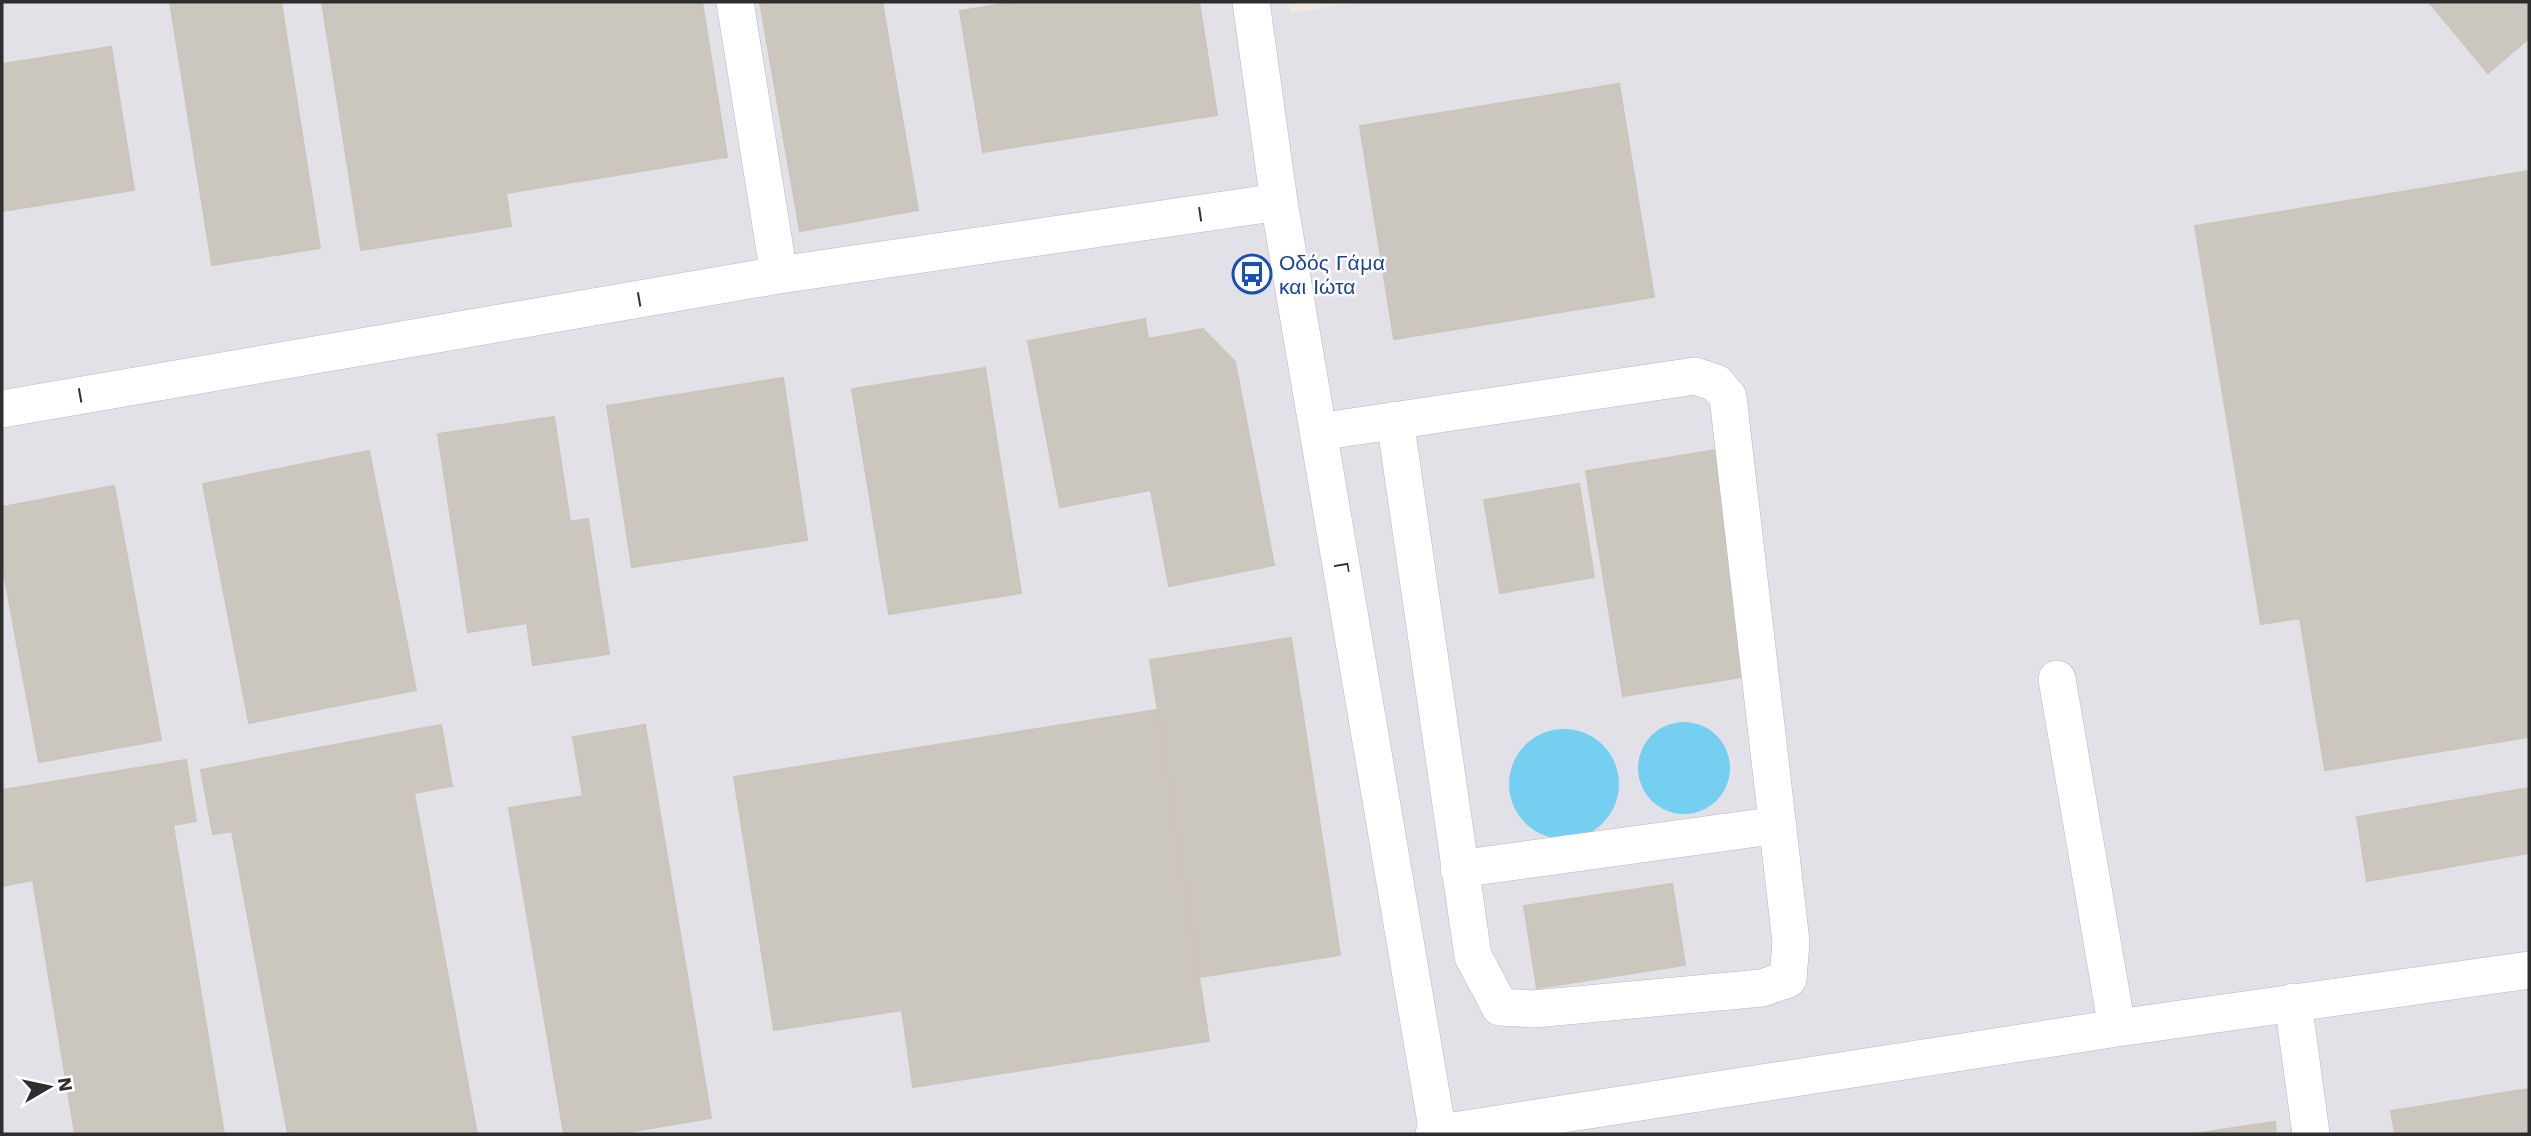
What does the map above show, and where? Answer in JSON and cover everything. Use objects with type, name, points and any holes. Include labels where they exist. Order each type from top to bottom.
[{"type":"street","points":[[735,2],[779,275]]},
{"type":"street","name":"Γ","points":[[1251,2],[1279,202],[1436,1134]]},
{"type":"street","name":"Ι","points":[[2,409],[779,275],[1279,202]]},
{"type":"street","points":[[1318,432],[1395,420],[1695,376],[1716,383],[1728,397],[1792,957],[1788,979],[1762,988],[1534,1009],[1500,1007],[1473,956],[1395,420]]},
{"type":"street","points":[[2057,679],[2117,1028]]},
{"type":"street","points":[[1459,869],[1778,825]]},
{"type":"street","points":[[1436,1134],[2117,1028],[2529,970]]},
{"type":"street","points":[[2293,1002],[2311,1134]]},
{"type":"shaded area","points":[[2,2],[1288,2],[1291,13],[1360,2],[2529,2],[2529,1134],[2,1134]]},
{"type":"water","points":[[1684,722],[1701,726],[1716,736],[1726,751],[1730,768],[1726,785],[1716,800],[1701,810],[1684,814],[1667,810],[1652,800],[1642,785],[1638,768],[1642,751],[1652,736],[1667,726]]},
{"type":"water","points":[[1564,729],[1585,733],[1603,745],[1615,763],[1619,784],[1615,805],[1603,823],[1585,835],[1564,839],[1543,835],[1525,823],[1513,805],[1509,784],[1513,763],[1525,745],[1543,733]]},
{"type":"building","points":[[170,2],[281,2],[320,248],[212,265]]},
{"type":"building","points":[[322,2],[702,2],[727,157],[506,193],[511,226],[361,250]]},
{"type":"building","points":[[760,2],[882,2],[918,210],[800,231]]},
{"type":"building","points":[[1014,2],[1199,2],[1217,115],[983,152],[960,11]]},
{"type":"building","points":[[2429,2],[2529,2],[2529,38],[2488,73]]},
{"type":"building","points":[[111,47],[134,190],[2,211],[2,64]]},
{"type":"building","points":[[1619,84],[1654,297],[1394,339],[1360,126]]},
{"type":"building","points":[[2529,171],[2529,737],[2325,770],[2300,618],[2261,624],[2195,226]]},
{"type":"building","points":[[1145,319],[1148,339],[1203,329],[1235,362],[1274,565],[1169,586],[1151,490],[1060,507],[1028,341]]},
{"type":"building","points":[[985,368],[1021,593],[889,614],[852,389]]},
{"type":"building","points":[[783,378],[807,540],[632,567],[607,406]]},
{"type":"building","points":[[554,417],[570,522],[588,519],[609,654],[533,665],[527,623],[468,632],[438,434]]},
{"type":"building","points":[[1717,450],[1754,675],[1623,696],[1586,471]]},
{"type":"building","points":[[369,451],[416,690],[249,723],[203,484]]},
{"type":"building","points":[[1579,484],[1594,577],[1500,593],[1484,500]]},
{"type":"building","points":[[114,486],[161,740],[39,762],[2,563],[2,507]]},
{"type":"building","points":[[1291,638],[1340,955],[1199,977],[1150,660]]},
{"type":"building","points":[[1157,710],[1209,1041],[913,1087],[902,1010],[774,1030],[734,777]]},
{"type":"building","points":[[441,725],[452,786],[414,793],[477,1134],[288,1134],[232,831],[213,834],[201,770]]},
{"type":"building","points":[[645,725],[711,1118],[617,1134],[564,1134],[509,808],[583,796],[573,737]]},
{"type":"building","points":[[186,760],[196,821],[173,825],[224,1134],[75,1134],[33,880],[2,886],[2,790]]},
{"type":"building","points":[[2529,788],[2529,853],[2367,881],[2357,817]]},
{"type":"building","points":[[1672,884],[1685,965],[1537,988],[1524,906]]},
{"type":"building","points":[[2529,1089],[2529,1134],[2395,1134],[2391,1111]]},
{"type":"building","points":[[2275,1122],[2276,1134],[2193,1134]]},
{"type":"place","name":"Οδός Γάμα και Ιώτα","points":[[1252,274]]}]
